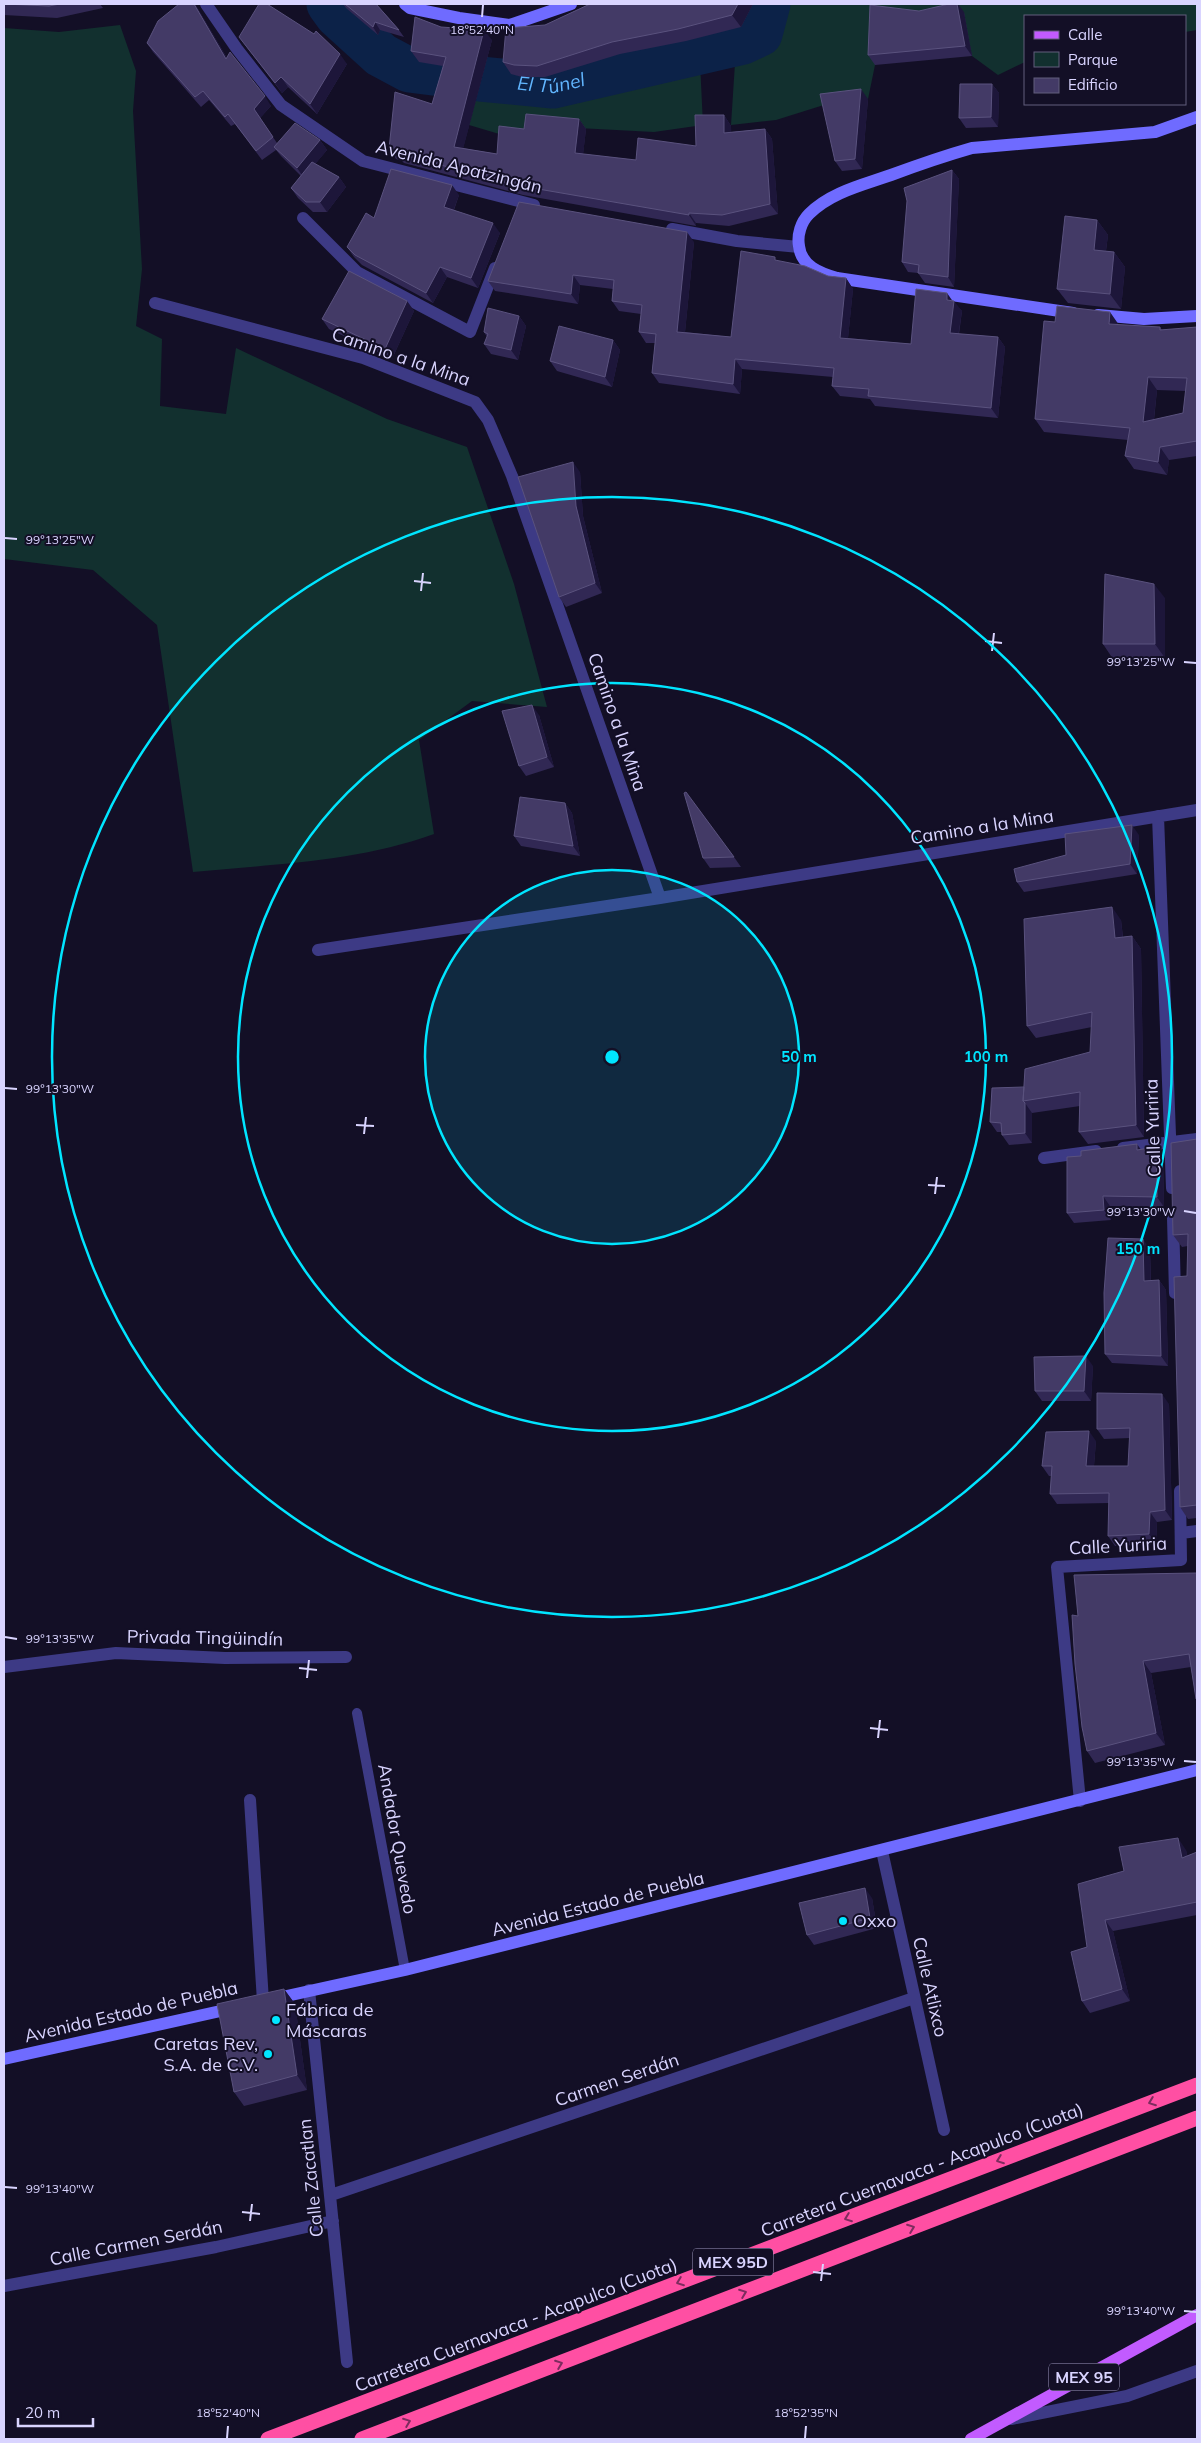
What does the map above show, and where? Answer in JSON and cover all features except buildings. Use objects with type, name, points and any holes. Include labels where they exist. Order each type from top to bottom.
[{"type":"highway","name":"Carretera Cuernavaca - Acapulco (Cuota)","points":[[268,2439],[1197,2085]]},
{"type":"highway","name":"MEX 95D","points":[[362,2439],[1197,2118]]},
{"type":"main road","name":"MEX 95","points":[[971,2439],[1197,2315]]},
{"type":"street","name":"Avenida Apatzingán","points":[[206,4],[237,50],[281,105],[363,161],[519,208],[549,208]]},
{"type":"street","points":[[405,4],[410,8],[510,25],[571,4]]},
{"type":"street","points":[[1197,117],[1155,132],[972,148],[950,154],[848,190],[825,201],[808,215],[802,225],[799,247],[804,260],[813,269],[837,278],[1062,312],[1144,319],[1197,316]]},
{"type":"street","points":[[303,218],[357,272],[470,332],[499,258]]},
{"type":"street","points":[[662,228],[737,240],[799,247]]},
{"type":"street","name":"Camino a la Mina","points":[[155,303],[363,358],[475,402],[488,420],[512,476],[660,898],[1197,810]]},
{"type":"street","name":"Calle Yuriria","points":[[1158,816],[1171,1141],[1175,1308]]},
{"type":"street","points":[[318,950],[660,898]]},
{"type":"street","points":[[1044,1158],[1197,1139]]},
{"type":"street","name":"Calle Yuriria","points":[[1080,1801],[1057,1568],[1181,1560],[1180,1474]]},
{"type":"street","points":[[1181,1533],[1197,1531]]},
{"type":"street","name":"Privada Tingüindín","points":[[4,1667],[116,1653],[225,1658],[346,1656]]},
{"type":"street","name":"Avenida Estado de Puebla","points":[[4,2059],[405,1970],[1197,1770]]},
{"type":"street","points":[[250,1800],[253,2003]]},
{"type":"street","name":"Calle Atlixco","points":[[882,1851],[944,2130]]},
{"type":"street","name":"Calle Zacatlan","points":[[309,1990],[347,2362]]},
{"type":"street","name":"Carmen Serdán","points":[[331,2195],[914,1998]]},
{"type":"street","name":"Calle Carmen Serdán","points":[[4,2286],[216,2247],[333,2221]]},
{"type":"street","points":[[1006,2420],[1127,2396],[1197,2371]]},
{"type":"lane","name":"Andador Quevedo","points":[[357,1713],[405,1970]]},
{"type":"green space","points":[[318,4],[342,4],[378,35],[376,45],[419,62],[447,59],[522,77],[545,77],[620,54],[686,41],[741,27],[753,4],[1197,4],[1197,30],[1186,32],[1186,15],[1024,15],[1024,62],[998,75],[972,56],[963,12],[875,65],[868,99],[827,104],[776,120],[731,125],[735,63],[700,62],[703,125],[654,132],[559,127],[531,140],[506,136],[469,125],[448,84],[392,74],[326,16]]},
{"type":"green space","points":[[120,25],[136,71],[133,111],[142,269],[136,326],[162,339],[160,406],[226,414],[236,348],[387,419],[467,447],[514,584],[547,707],[472,701],[419,740],[434,834],[375,851],[315,861],[193,872],[157,625],[93,570],[4,559],[4,28],[59,32]]},
{"type":"waterway","name":"El Túnel","points":[[329,4],[337,15],[381,55],[409,70],[553,86],[743,42],[760,34],[768,4]]},
{"type":"place","name":"Oxxo","points":[[843,1921]]},
{"type":"place","name":"Fábrica de Máscaras","points":[[276,2020]]},
{"type":"place","name":"Caretas Rev, S.A. de C.V.","points":[[268,2054]]}]
